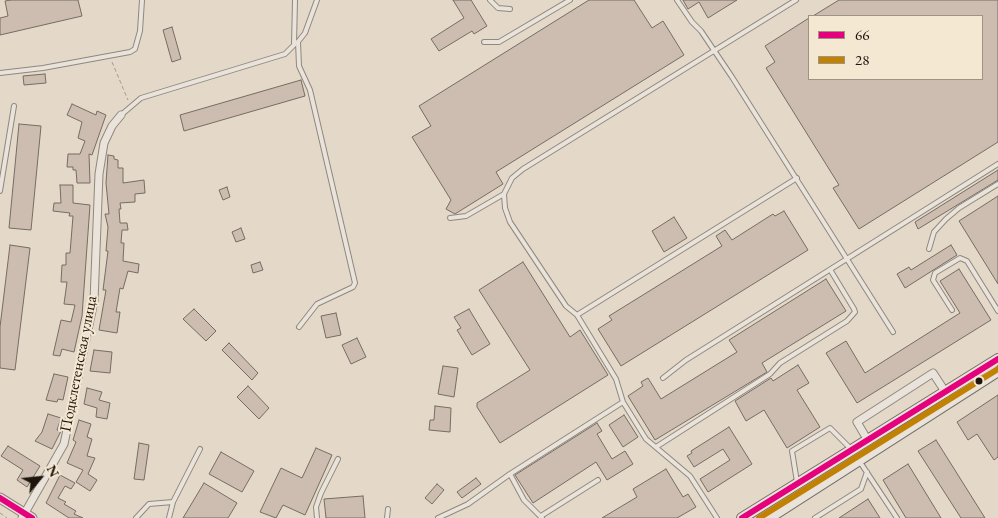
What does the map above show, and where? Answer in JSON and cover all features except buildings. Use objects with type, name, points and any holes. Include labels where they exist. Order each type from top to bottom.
[{"type":"main road","points":[[742,518],[998,359]]},
{"type":"main road","points":[[769,518],[998,371]]},
{"type":"street","name":"Подклетенская улица","points":[[27,516],[64,444],[94,301],[99,174],[103,151],[112,126],[121,115]]},
{"type":"street","points":[[867,439],[857,422],[933,374],[946,393]]},
{"type":"street","points":[[0,498],[27,516]]},
{"type":"lane","points":[[0,72],[43,68],[110,56],[135,49],[140,31],[142,0]]},
{"type":"lane","points":[[294,45],[296,0]]},
{"type":"lane","points":[[121,115],[130,105],[141,98],[285,54],[305,33],[316,0]]},
{"type":"lane","points":[[490,0],[498,8],[510,9]]},
{"type":"lane","points":[[484,42],[499,42],[570,0]]},
{"type":"lane","points":[[677,0],[713,50],[797,178],[894,332]]},
{"type":"lane","points":[[711,518],[717,517],[690,476],[646,439],[623,402],[616,379],[577,315],[566,306],[510,222],[505,208],[504,194],[512,178],[523,169],[796,0]]},
{"type":"lane","points":[[298,42],[299,66],[310,90],[356,283],[353,287],[318,304],[299,327]]},
{"type":"lane","points":[[0,191],[14,106]]},
{"type":"lane","points":[[663,378],[686,360],[831,271],[998,164]]},
{"type":"lane","points":[[577,315],[797,178]]},
{"type":"lane","points":[[929,249],[934,232],[946,219],[959,208],[998,184]]},
{"type":"lane","points":[[450,218],[466,216],[504,194]]},
{"type":"lane","points":[[952,310],[933,280],[935,273],[960,258],[967,262],[998,311]]},
{"type":"lane","points":[[656,447],[770,374],[780,363],[847,321],[855,312],[831,271]]},
{"type":"lane","points":[[438,518],[468,504],[510,474],[623,402]]},
{"type":"lane","points":[[798,483],[792,451],[830,428],[851,449]]},
{"type":"lane","points":[[169,518],[173,502],[200,449]]},
{"type":"lane","points":[[317,518],[316,507],[338,459]]},
{"type":"lane","points":[[858,460],[897,518]]},
{"type":"lane","points":[[815,518],[862,489],[867,472]]},
{"type":"lane","points":[[510,474],[524,500],[541,517],[598,480]]},
{"type":"lane","points":[[136,518],[149,504],[173,502]]},
{"type":"lane","points":[[387,518],[388,509]]},
{"type":"path","points":[[110,56],[119,85],[130,105]]},
{"type":"path","points":[[0,513],[7,518]]},
{"type":"transit line","name":"66","points":[[742,518],[998,359]]},
{"type":"transit line","name":"28","points":[[759,518],[998,369]]},
{"type":"transit line","name":"66","points":[[0,498],[32,518]]}]
